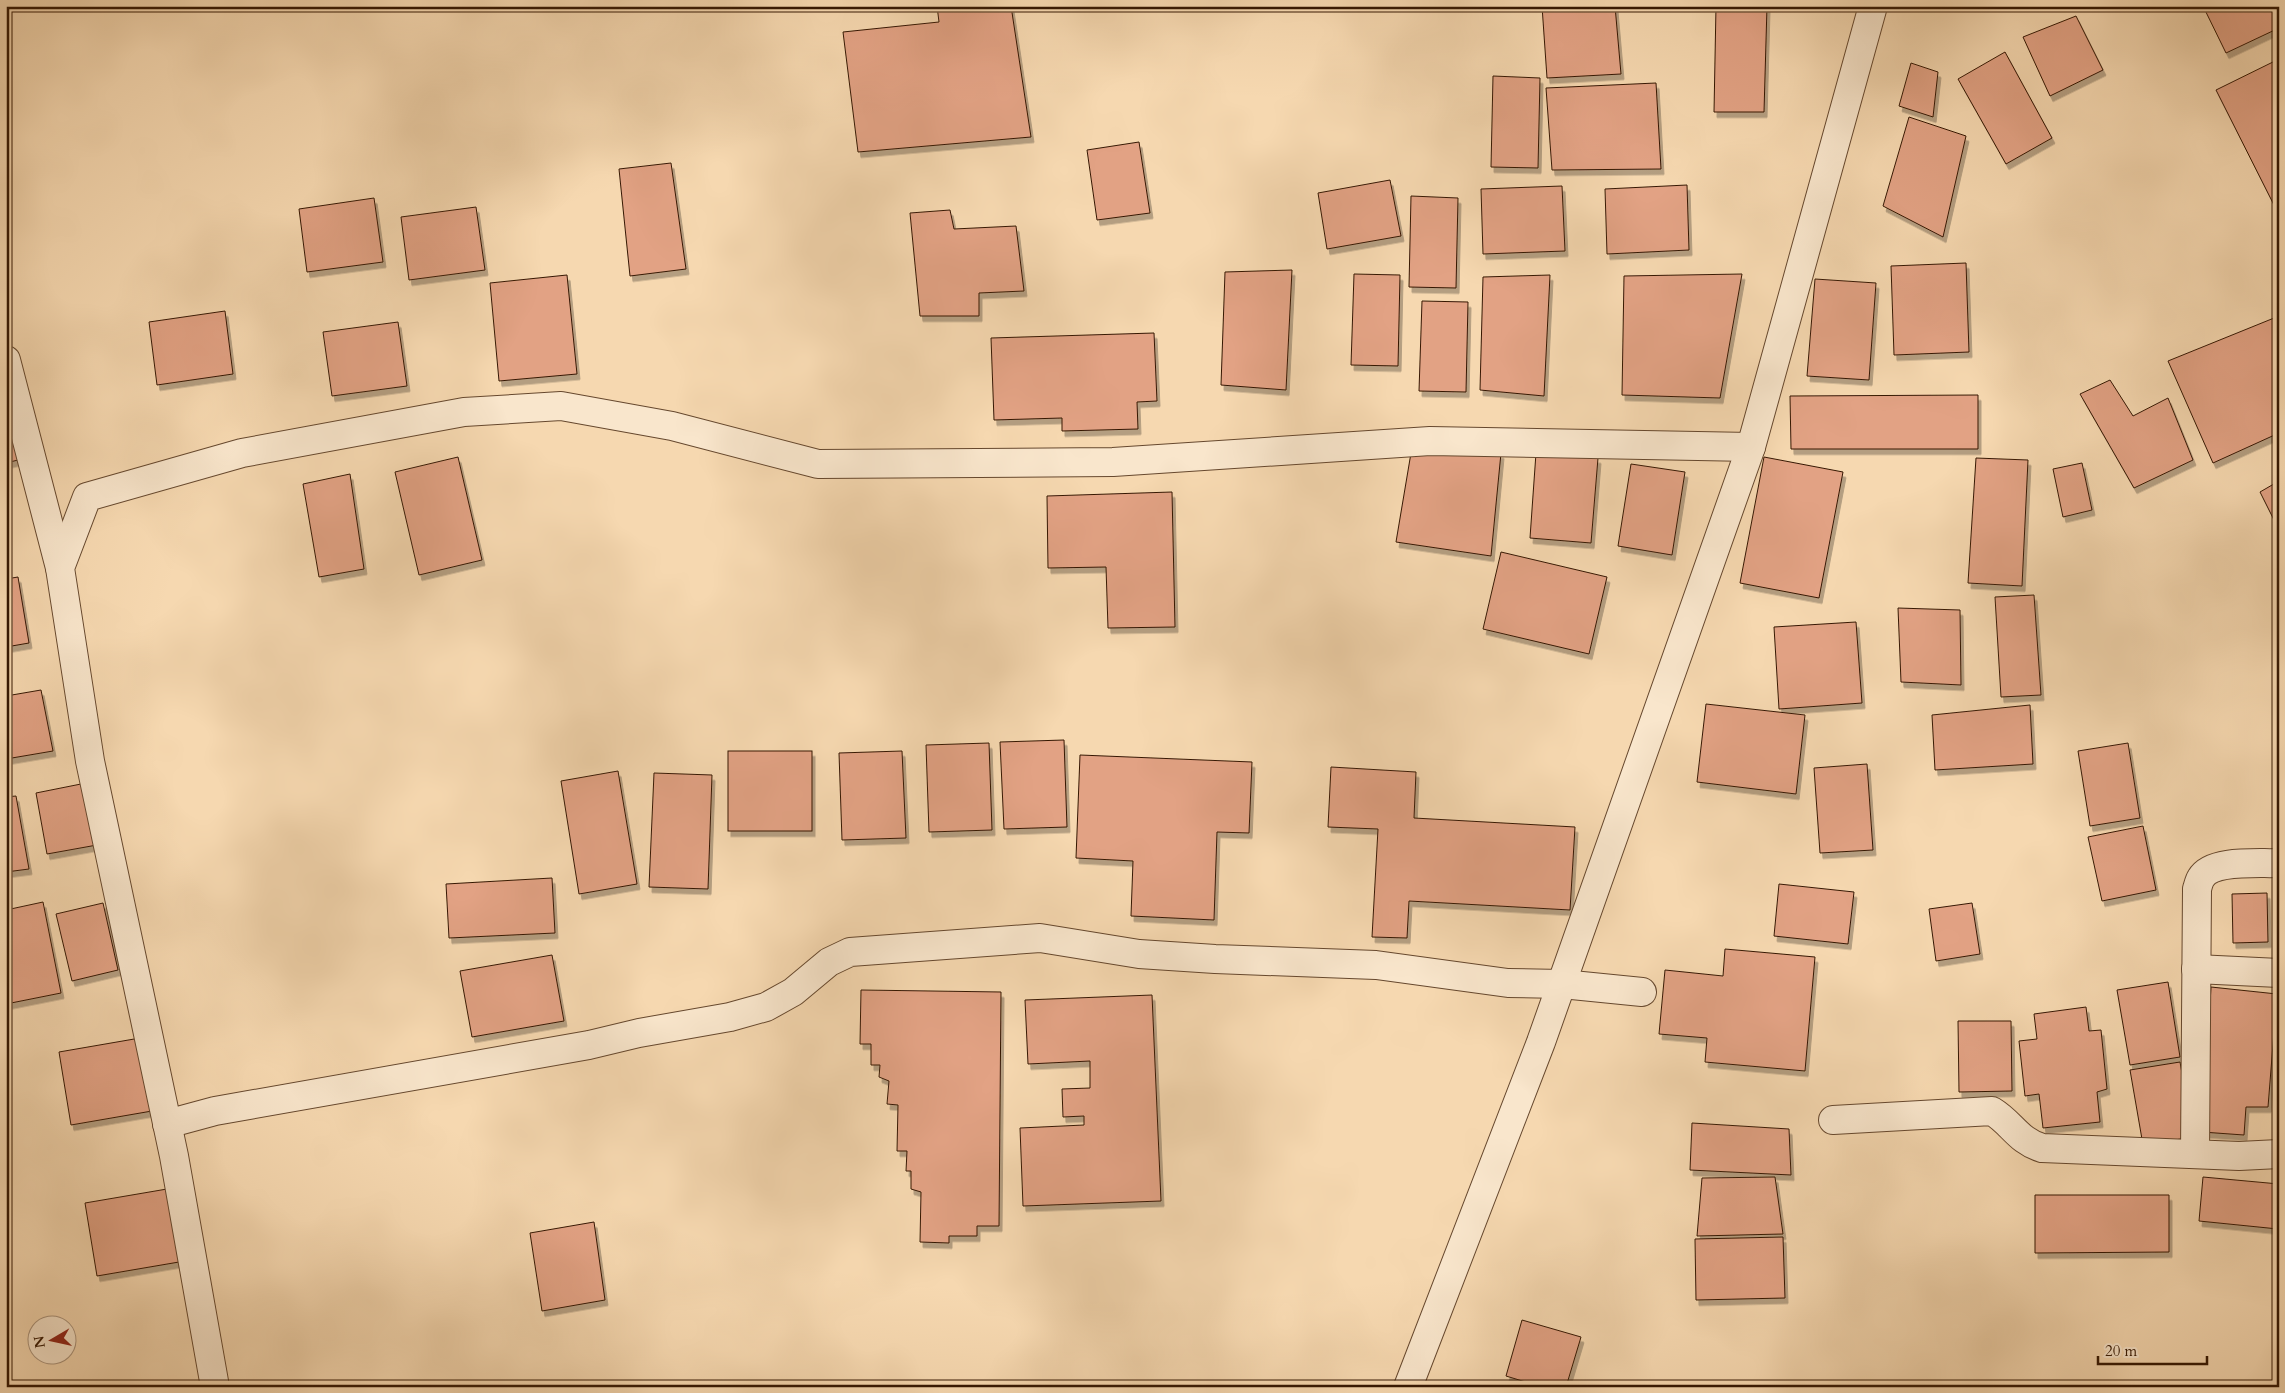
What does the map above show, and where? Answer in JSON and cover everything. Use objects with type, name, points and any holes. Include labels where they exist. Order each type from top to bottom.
[{"type":"street","points":[[1408,1387],[1562,984],[1751,447],[1873,6]]},
{"type":"street","points":[[6,360],[60,568],[90,761],[167,1124],[198,1280],[215,1387]]},
{"type":"street","points":[[60,568],[87,497],[242,453],[464,412],[561,406],[672,426],[818,464],[1113,462],[1430,441],[1751,447]]},
{"type":"street","points":[[2195,1154],[2197,889],[2201,877],[2211,869],[2224,865],[2279,863]]},
{"type":"street","points":[[167,1124],[216,1111],[589,1045],[766,1007],[793,992],[829,962],[850,952],[1040,938],[1139,954],[1376,965],[1508,983],[1562,984],[1642,992]]},
{"type":"street","points":[[2196,970],[2279,973]]},
{"type":"street","points":[[1833,1120],[1992,1111],[2004,1118],[2028,1144],[2042,1148],[2195,1154],[2279,1154]]},
{"type":"building","points":[[937,6],[1011,6],[1031,137],[858,152],[843,32],[939,22]]},
{"type":"building","points":[[1542,6],[1615,6],[1621,74],[1547,78]]},
{"type":"building","points":[[1716,6],[1767,6],[1764,112],[1714,112]]},
{"type":"building","points":[[2203,6],[2273,6],[2279,19],[2279,28],[2226,53]]},
{"type":"building","points":[[2076,16],[2103,70],[2050,96],[2023,37]]},
{"type":"building","points":[[2005,52],[2052,138],[2006,164],[1958,79]]},
{"type":"building","points":[[2279,59],[2279,215],[2216,90]]},
{"type":"building","points":[[1911,63],[1938,72],[1933,117],[1899,106]]},
{"type":"building","points":[[1493,76],[1540,78],[1538,168],[1491,167]]},
{"type":"building","points":[[1656,83],[1661,169],[1552,170],[1546,88]]},
{"type":"building","points":[[1909,117],[1966,136],[1943,237],[1883,206]]},
{"type":"building","points":[[1139,142],[1150,213],[1097,220],[1087,150]]},
{"type":"building","points":[[671,163],[686,269],[630,276],[619,169]]},
{"type":"building","points":[[1390,180],[1401,236],[1327,249],[1318,193]]},
{"type":"building","points":[[1687,185],[1689,250],[1607,254],[1605,189]]},
{"type":"building","points":[[1562,186],[1565,251],[1483,254],[1481,189]]},
{"type":"building","points":[[1411,196],[1458,198],[1456,288],[1409,287]]},
{"type":"building","points":[[374,198],[383,262],[307,272],[299,209]]},
{"type":"building","points":[[476,207],[485,270],[409,280],[401,217]]},
{"type":"building","points":[[950,210],[954,229],[1016,226],[1024,291],[979,293],[979,316],[920,316],[910,213]]},
{"type":"building","points":[[1966,263],[1969,352],[1894,355],[1891,266]]},
{"type":"building","points":[[1292,270],[1286,390],[1221,385],[1225,272]]},
{"type":"building","points":[[1354,274],[1400,275],[1398,366],[1351,365]]},
{"type":"building","points":[[1742,274],[1720,398],[1622,395],[1624,276]]},
{"type":"building","points":[[567,275],[577,374],[499,381],[490,283]]},
{"type":"building","points":[[1550,275],[1544,396],[1480,390],[1483,277]]},
{"type":"building","points":[[1815,279],[1876,283],[1869,380],[1807,376]]},
{"type":"building","points":[[1422,301],[1468,302],[1466,392],[1419,391]]},
{"type":"building","points":[[225,311],[233,374],[157,385],[149,322]]},
{"type":"building","points":[[2279,316],[2279,433],[2213,463],[2168,361]]},
{"type":"building","points":[[398,322],[407,386],[332,396],[323,332]]},
{"type":"building","points":[[1154,333],[1157,401],[1137,402],[1138,429],[1062,431],[1062,418],[994,420],[991,338]]},
{"type":"building","points":[[2110,380],[2133,416],[2168,398],[2193,460],[2134,488],[2080,394]]},
{"type":"building","points":[[6,393],[22,459],[6,463]]},
{"type":"building","points":[[1978,395],[1978,449],[1791,449],[1790,396]]},
{"type":"building","points":[[1412,447],[1501,453],[1491,556],[1396,542]]},
{"type":"building","points":[[1536,453],[1598,458],[1591,543],[1530,538]]},
{"type":"building","points":[[458,457],[482,560],[419,575],[395,472]]},
{"type":"building","points":[[1764,457],[1843,472],[1819,598],[1740,583]]},
{"type":"building","points":[[1976,458],[2028,460],[2022,586],[1968,583]]},
{"type":"building","points":[[2082,463],[2092,510],[2063,517],[2053,469]]},
{"type":"building","points":[[1631,464],[1685,472],[1672,555],[1618,546]]},
{"type":"building","points":[[350,474],[364,569],[319,577],[303,484]]},
{"type":"building","points":[[2279,481],[2279,530],[2260,492]]},
{"type":"building","points":[[1172,492],[1175,627],[1108,628],[1106,567],[1048,568],[1047,496]]},
{"type":"building","points":[[1501,552],[1607,577],[1589,654],[1483,629]]},
{"type":"building","points":[[18,577],[29,643],[6,647],[6,579]]},
{"type":"building","points":[[2034,595],[2041,695],[2001,697],[1995,597]]},
{"type":"building","points":[[1898,608],[1960,610],[1961,685],[1901,682]]},
{"type":"building","points":[[1856,622],[1862,703],[1779,709],[1774,627]]},
{"type":"building","points":[[41,690],[53,751],[6,759],[6,696]]},
{"type":"building","points":[[1706,704],[1805,715],[1796,794],[1697,782]]},
{"type":"building","points":[[2030,705],[2033,764],[1935,770],[1932,715]]},
{"type":"building","points":[[1064,740],[1067,827],[1004,829],[1000,742]]},
{"type":"building","points":[[989,743],[992,830],[929,832],[926,745]]},
{"type":"building","points":[[2128,743],[2140,818],[2090,826],[2078,751]]},
{"type":"building","points":[[728,751],[812,751],[812,831],[728,831]]},
{"type":"building","points":[[902,751],[906,838],[842,840],[839,753]]},
{"type":"building","points":[[1080,755],[1252,762],[1249,833],[1217,832],[1214,920],[1131,916],[1133,861],[1076,858]]},
{"type":"building","points":[[1867,764],[1873,850],[1820,853],[1814,768]]},
{"type":"building","points":[[1331,767],[1416,772],[1414,818],[1575,827],[1570,910],[1409,901],[1407,938],[1372,937],[1378,829],[1328,827]]},
{"type":"building","points":[[618,771],[637,884],[579,894],[561,781]]},
{"type":"building","points":[[654,773],[712,775],[708,889],[649,887]]},
{"type":"building","points":[[86,783],[97,845],[47,854],[36,793]]},
{"type":"building","points":[[16,796],[29,869],[6,872],[6,797]]},
{"type":"building","points":[[2143,826],[2156,890],[2102,901],[2088,837]]},
{"type":"building","points":[[552,878],[555,933],[449,938],[446,884]]},
{"type":"building","points":[[1779,884],[1854,892],[1848,944],[1774,936]]},
{"type":"building","points":[[2267,893],[2268,942],[2233,943],[2232,894]]},
{"type":"building","points":[[43,902],[61,993],[6,1004],[6,910]]},
{"type":"building","points":[[103,903],[118,970],[72,981],[56,914]]},
{"type":"building","points":[[1972,903],[1980,954],[1936,961],[1929,909]]},
{"type":"building","points":[[1725,949],[1815,957],[1805,1071],[1705,1062],[1707,1038],[1659,1034],[1665,970],[1723,976]]},
{"type":"building","points":[[552,955],[564,1021],[472,1037],[460,971]]},
{"type":"building","points":[[2168,982],[2180,1057],[2130,1065],[2117,990]]},
{"type":"building","points":[[2211,987],[2277,994],[2268,1107],[2246,1107],[2244,1135],[2202,1132]]},
{"type":"building","points":[[861,990],[1001,992],[999,1226],[977,1226],[977,1236],[949,1236],[949,1243],[920,1242],[921,1192],[911,1189],[911,1171],[906,1171],[907,1151],[897,1151],[898,1105],[887,1104],[889,1081],[879,1077],[880,1065],[871,1065],[871,1044],[860,1044]]},
{"type":"building","points":[[1152,995],[1161,1201],[1023,1206],[1020,1128],[1084,1125],[1084,1116],[1063,1117],[1062,1089],[1090,1088],[1090,1061],[1028,1064],[1025,1000]]},
{"type":"building","points":[[2086,1007],[2089,1031],[2101,1030],[2107,1089],[2097,1092],[2100,1122],[2043,1128],[2039,1094],[2025,1096],[2019,1041],[2037,1039],[2034,1014]]},
{"type":"building","points":[[1958,1021],[2011,1021],[2012,1091],[1959,1092]]},
{"type":"building","points":[[140,1038],[152,1111],[71,1125],[59,1052]]},
{"type":"building","points":[[2180,1062],[2193,1137],[2143,1145],[2130,1070]]},
{"type":"building","points":[[1692,1123],[1789,1129],[1791,1175],[1690,1170]]},
{"type":"building","points":[[1775,1177],[1783,1234],[1697,1236],[1702,1178]]},
{"type":"building","points":[[2203,1177],[2279,1184],[2278,1229],[2199,1221]]},
{"type":"building","points":[[167,1189],[179,1262],[97,1276],[85,1203]]},
{"type":"building","points":[[2035,1195],[2169,1195],[2169,1252],[2035,1253]]},
{"type":"building","points":[[594,1222],[605,1300],[542,1311],[530,1233]]},
{"type":"building","points":[[1783,1237],[1785,1298],[1696,1300],[1695,1239]]},
{"type":"building","points":[[1522,1320],[1581,1337],[1566,1387],[1542,1387],[1506,1376]]}]
